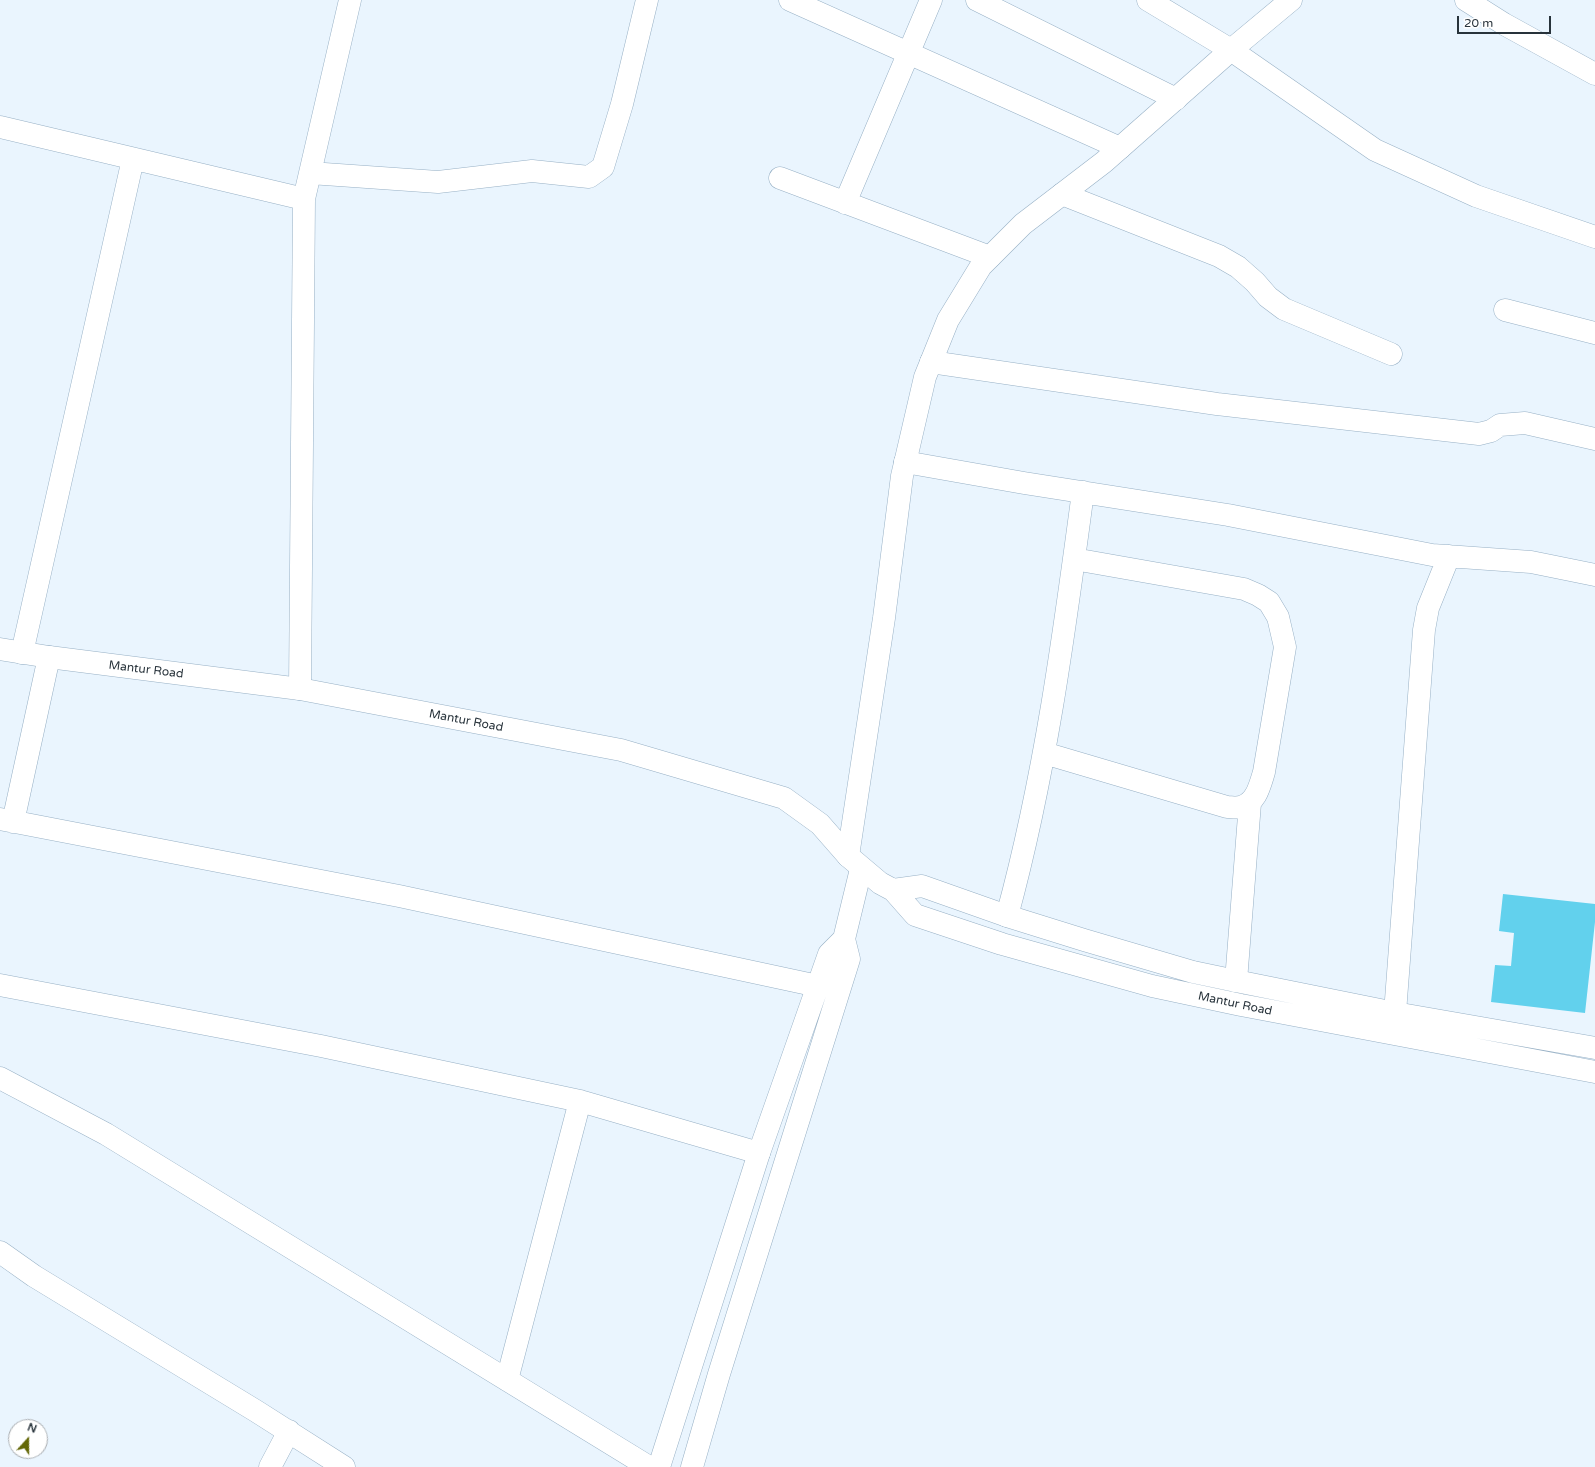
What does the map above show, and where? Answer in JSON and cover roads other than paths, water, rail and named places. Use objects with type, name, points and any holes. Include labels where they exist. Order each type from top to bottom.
[{"type":"street","points":[[300,689],[304,200],[350,0]]},
{"type":"street","points":[[310,173],[438,182],[532,171],[589,177],[603,167],[622,104],[647,0]]},
{"type":"street","points":[[790,0],[1120,148]]},
{"type":"street","points":[[845,203],[910,53],[931,0]]},
{"type":"street","points":[[977,0],[1176,99]]},
{"type":"street","points":[[1148,0],[1231,50],[1374,150],[1476,196],[1595,237]]},
{"type":"street","points":[[692,1467],[719,1374],[849,959],[844,939],[902,476],[925,377],[948,320],[981,266],[1023,224],[1120,148],[1231,50],[1291,0]]},
{"type":"street","points":[[1466,0],[1487,6],[1504,24],[1595,74]]},
{"type":"street","points":[[0,128],[304,200]]},
{"type":"street","points":[[22,653],[133,159]]},
{"type":"street","points":[[780,178],[990,257]]},
{"type":"street","points":[[1062,194],[1219,256],[1238,267],[1255,282],[1268,297],[1284,309],[1391,354]]},
{"type":"street","points":[[1505,310],[1595,333]]},
{"type":"street","points":[[931,362],[1217,404],[1479,434],[1491,431],[1500,425],[1525,423],[1595,439]]},
{"type":"street","points":[[905,462],[1228,516],[1432,555],[1531,562],[1595,575]]},
{"type":"street","points":[[1007,916],[1040,777],[1064,630],[1082,492]]},
{"type":"street","points":[[1395,1013],[1424,630],[1428,608],[1450,556]]},
{"type":"street","points":[[1074,559],[1244,589],[1270,602],[1278,617],[1285,647],[1264,772],[1258,791],[1250,803],[1236,981]]},
{"type":"street","name":"Mantur Road","points":[[0,649],[49,657],[300,689],[622,750],[784,798],[820,824],[854,862],[880,883],[893,890],[915,915],[1002,944],[1152,986],[1256,1008],[1595,1072]]},
{"type":"street","points":[[49,657],[7,820],[399,896],[818,986]]},
{"type":"street","points":[[1044,753],[1227,807],[1240,807],[1250,803]]},
{"type":"street","name":"Mantur Road","points":[[893,890],[922,886],[1007,916],[1193,972],[1395,1013],[1595,1048]]},
{"type":"street","points":[[659,1467],[759,1153],[829,954],[844,939]]},
{"type":"street","points":[[0,985],[321,1046],[580,1101],[759,1153]]},
{"type":"street","points":[[0,1078],[106,1134],[649,1467]]},
{"type":"street","points":[[508,1380],[580,1101]]},
{"type":"street","points":[[0,1252],[34,1276],[344,1467]]},
{"type":"street","points":[[270,1467],[289,1432]]}]
